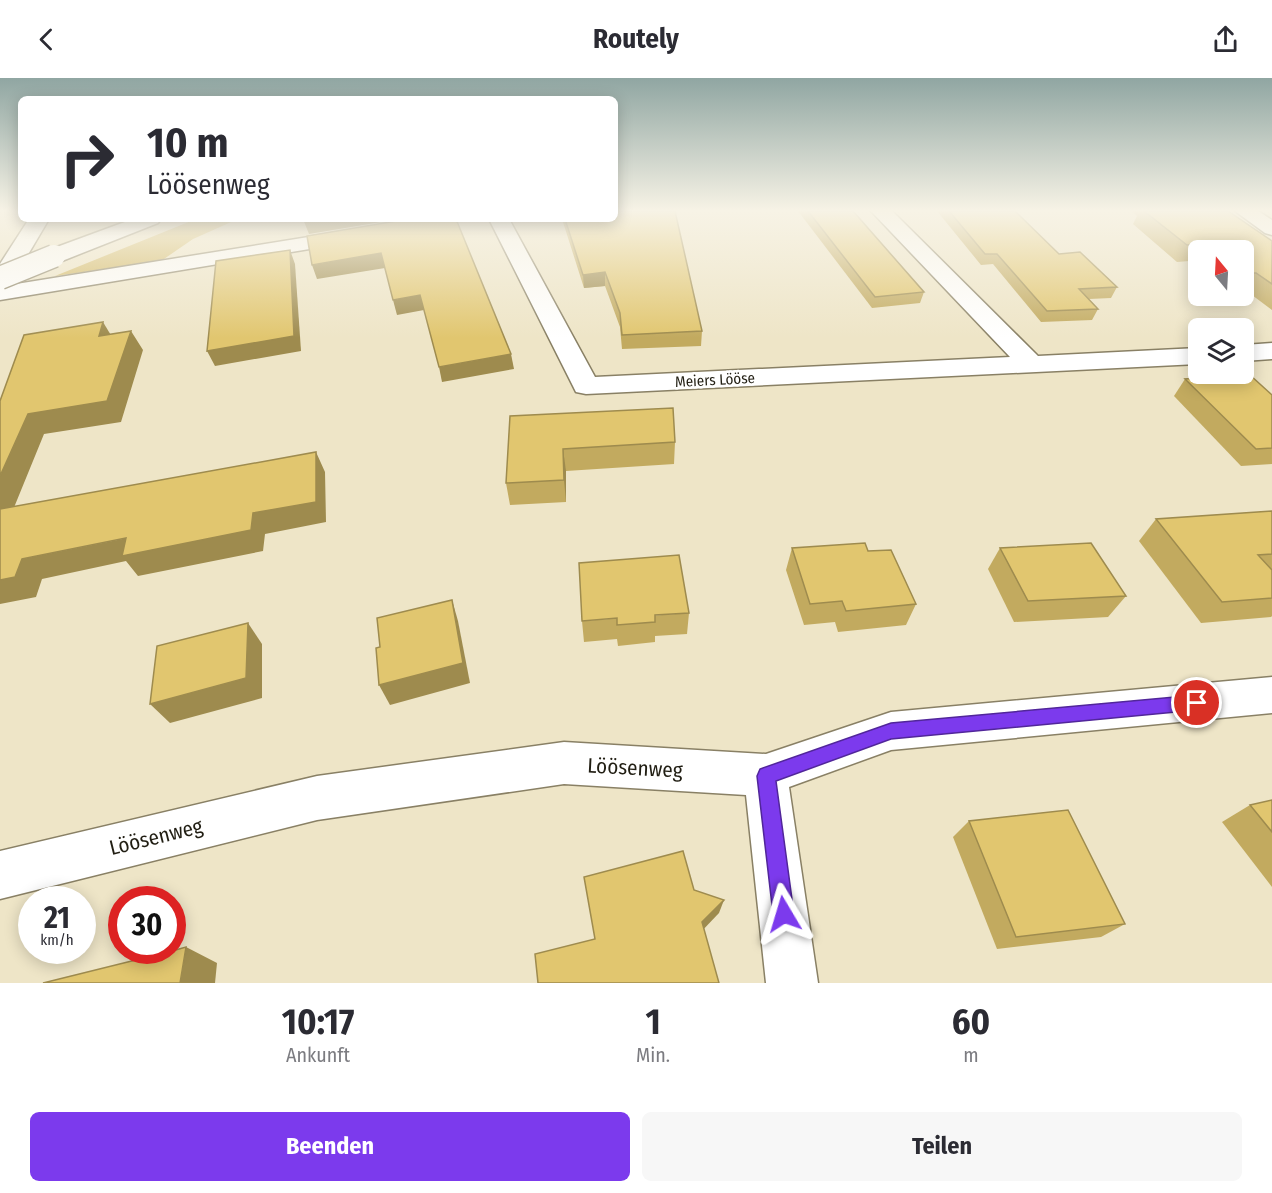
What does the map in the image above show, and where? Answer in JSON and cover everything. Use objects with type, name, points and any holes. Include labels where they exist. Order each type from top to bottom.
[{"type":"street","points":[[0,280],[17,253]]},
{"type":"street","points":[[0,280],[61,253]]},
{"type":"street","points":[[0,293],[248,253]]},
{"type":"street","name":"Meiers Lööse","points":[[517,253],[586,386],[1188,357]]},
{"type":"street","points":[[922,253],[1032,365]]},
{"type":"street","points":[[1254,352],[1272,351]]},
{"type":"street","name":"Löösenweg","points":[[0,875],[317,798],[564,763],[766,776],[891,731],[1272,695]]},
{"type":"street","points":[[766,776],[792,983]]},
{"type":"shaded area","points":[[111,253],[172,253],[161,261],[55,276]]},
{"type":"building","points":[[268,253],[290,253],[294,336],[207,351],[216,261]]},
{"type":"building","points":[[310,253],[380,253],[312,265]]},
{"type":"building","points":[[381,253],[470,253],[511,354],[439,367],[420,295],[393,300]]},
{"type":"building","points":[[576,253],[685,253],[702,331],[622,335],[620,313],[605,272],[583,275]]},
{"type":"building","points":[[841,253],[890,253],[924,292],[875,297]]},
{"type":"building","points":[[1081,253],[1117,287],[1079,289],[1098,309],[1047,311],[997,254],[985,254]]},
{"type":"building","points":[[1254,253],[1272,253],[1272,284],[1254,273]]},
{"type":"building","points":[[103,322],[99,336],[131,331],[107,401],[28,414],[0,476],[0,401],[24,335]]},
{"type":"building","points":[[1254,379],[1272,395],[1272,448],[1256,449],[1190,384],[1254,384]]},
{"type":"building","points":[[673,408],[675,442],[563,449],[564,480],[506,483],[510,416]]},
{"type":"building","points":[[316,452],[316,502],[253,513],[251,530],[122,556],[126,538],[22,559],[15,577],[0,580],[0,509]]},
{"type":"building","points":[[1272,511],[1272,554],[1258,555],[1272,570],[1272,598],[1222,602],[1156,519]]},
{"type":"building","points":[[865,543],[868,551],[891,550],[916,604],[846,611],[842,601],[810,604],[792,548]]},
{"type":"building","points":[[1091,543],[1126,596],[1028,601],[1000,548]]},
{"type":"building","points":[[679,555],[689,613],[655,615],[655,622],[617,625],[617,618],[582,621],[579,563]]},
{"type":"building","points":[[452,600],[463,663],[379,685],[376,648],[380,647],[377,618]]},
{"type":"building","points":[[248,623],[246,678],[150,704],[157,646]]},
{"type":"building","points":[[1272,800],[1272,832],[1250,805]]},
{"type":"building","points":[[1068,810],[1125,924],[1016,937],[969,821]]},
{"type":"building","points":[[683,851],[694,890],[724,900],[702,922],[719,983],[538,983],[535,954],[595,939],[584,877]]},
{"type":"building","points":[[120,964],[183,964],[180,983],[43,983]]},
{"type":"route","points":[[784,914],[766,776],[891,731],[1197,703]]}]
